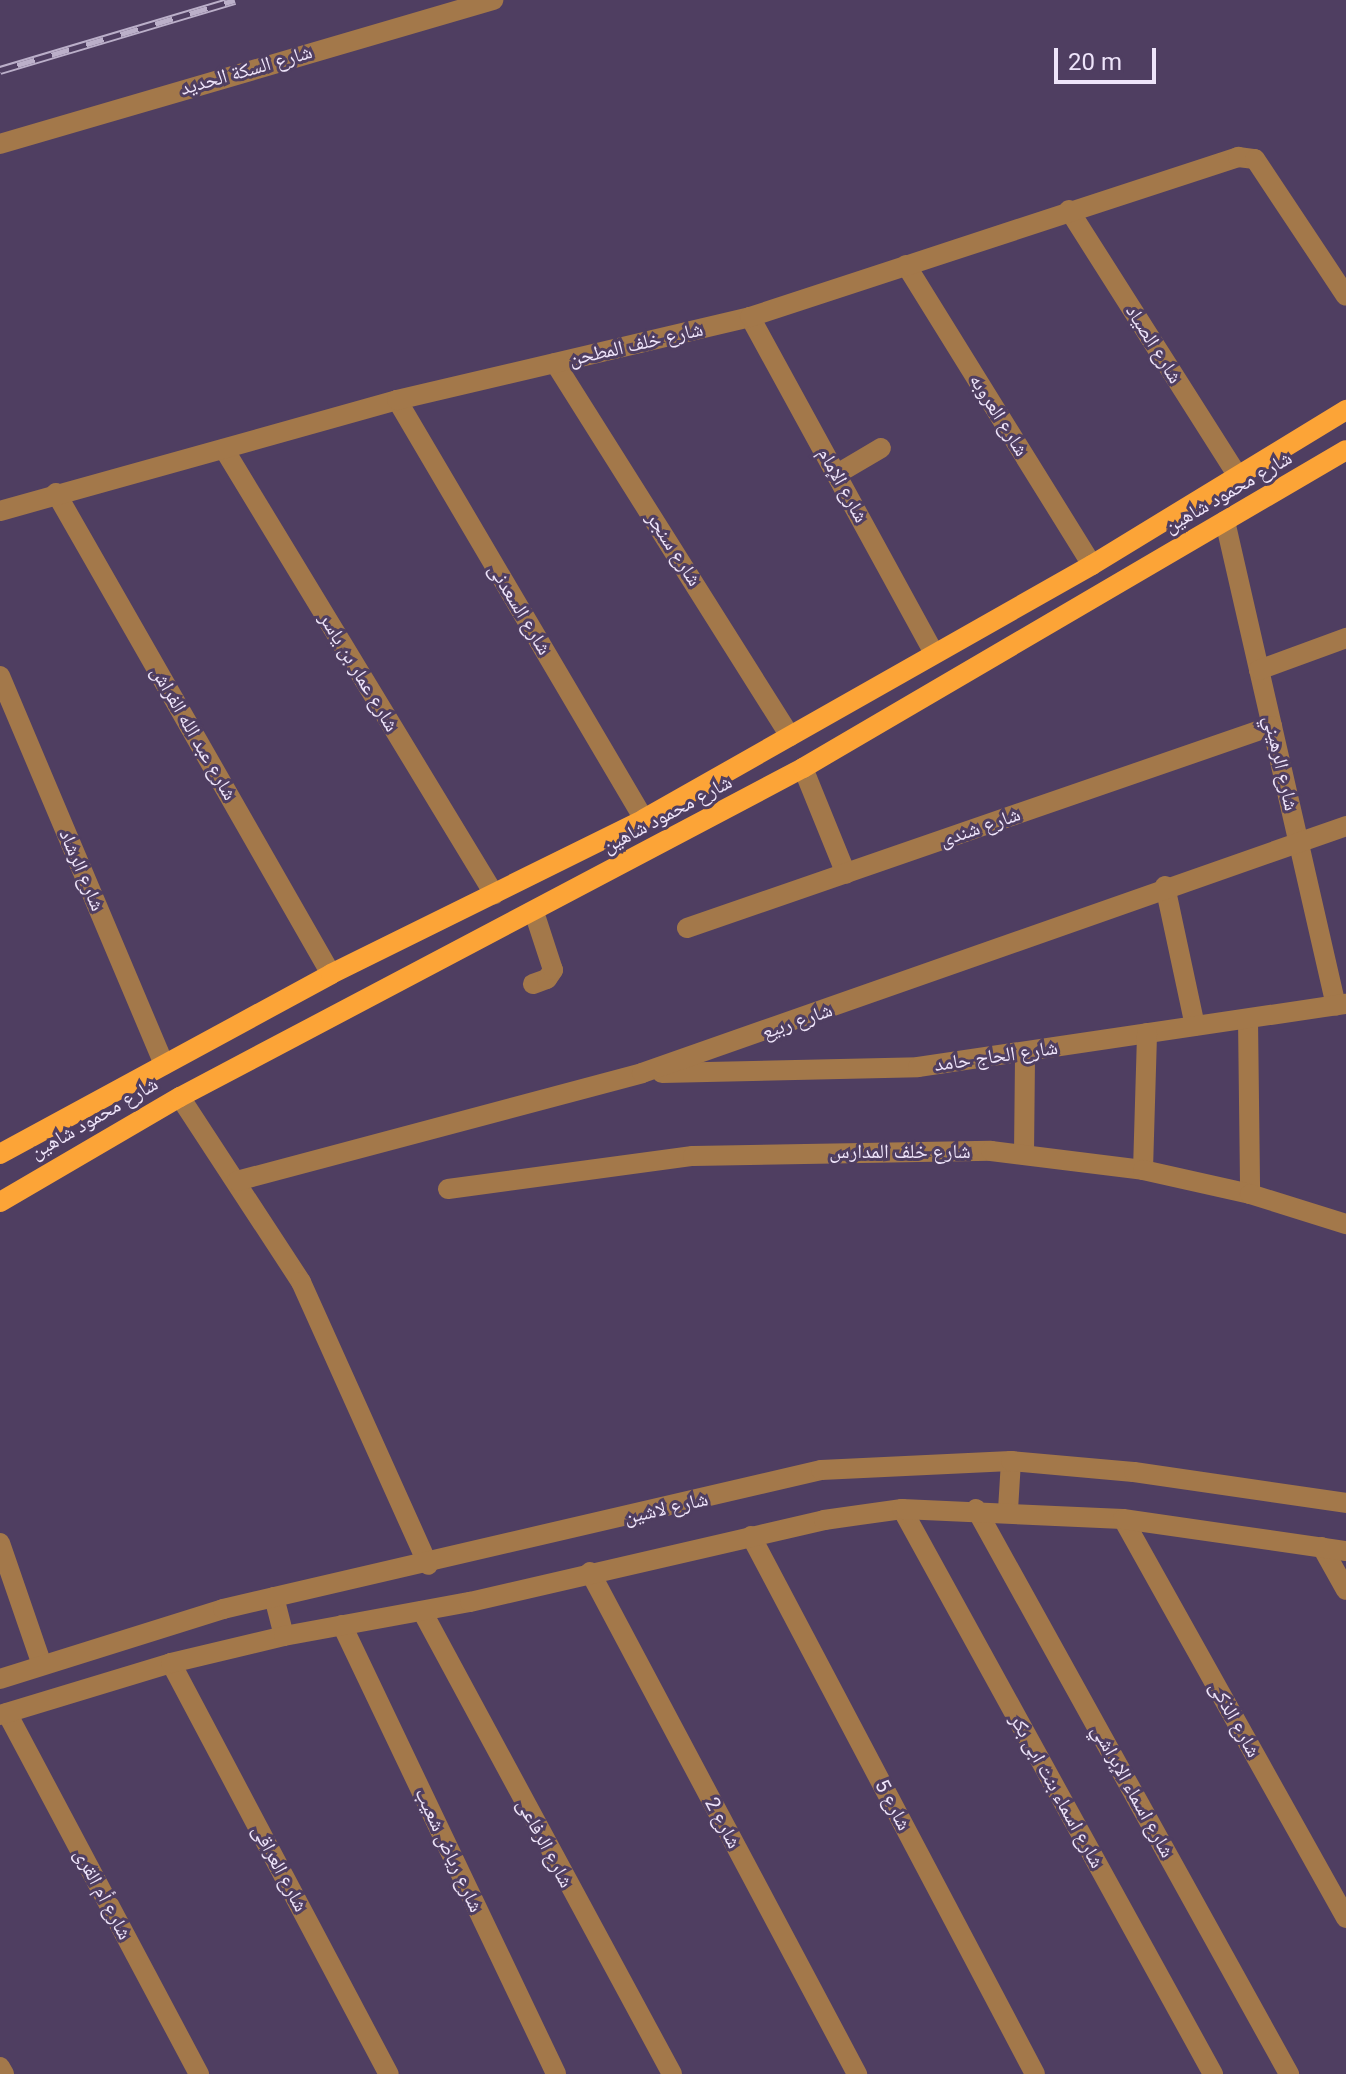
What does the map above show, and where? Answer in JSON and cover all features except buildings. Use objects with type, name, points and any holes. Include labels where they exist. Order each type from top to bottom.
[{"type":"main road","name":"شارع محمود شاهين","points":[[0,1154],[331,974],[644,819],[1092,565],[1346,410]]},
{"type":"main road","name":"شارع محمود شاهين","points":[[0,1202],[180,1097],[803,768],[1346,450]]},
{"type":"street","name":"شارع السكة الحديد","points":[[0,144],[493,0]]},
{"type":"street","name":"شارع خلف المطحن","points":[[0,511],[397,400],[750,317],[1069,210],[1247,155],[1260,166],[1346,296]]},
{"type":"street","name":"شارع الصياد","points":[[1069,210],[1239,478]]},
{"type":"street","name":"شارع العروبه","points":[[906,265],[1092,565]]},
{"type":"street","name":"شارع الإمام","points":[[750,317],[934,653]]},
{"type":"street","name":"شارع سنجر","points":[[555,363],[790,736]]},
{"type":"street","name":"شارع السعدنى","points":[[397,400],[644,819]]},
{"type":"street","points":[[837,474],[881,448]]},
{"type":"street","name":"شارع عمار بن ياسر","points":[[224,449],[494,894]]},
{"type":"street","name":"شارع عبد الله الفراش","points":[[56,493],[331,974]]},
{"type":"street","name":"شارع الرهيني","points":[[1225,521],[1299,842],[1341,1004]]},
{"type":"street","points":[[1259,670],[1346,638]]},
{"type":"street","name":"شارع الرشاد","points":[[0,676],[164,1065]]},
{"type":"street","name":"شارع شندى","points":[[687,928],[1272,726]]},
{"type":"street","points":[[803,768],[846,874]]},
{"type":"street","name":"شارع ربيع","points":[[237,1181],[642,1073],[953,968],[1165,886],[1346,826]]},
{"type":"street","points":[[1165,886],[1195,1026]]},
{"type":"street","points":[[533,984],[547,979],[553,970],[534,912]]},
{"type":"street","name":"شارع الحاج حامد","points":[[642,1073],[880,1070],[1025,1052],[1341,1004]]},
{"type":"street","points":[[1248,1019],[1250,1194]]},
{"type":"street","points":[[1143,1170],[1147,1033]]},
{"type":"street","points":[[1024,1154],[1025,1052]]},
{"type":"street","points":[[180,1097],[237,1181],[328,1336],[428,1565]]},
{"type":"street","name":"شارع خلف المدارس","points":[[448,1189],[693,1156],[837,1150],[1024,1154],[1143,1170],[1250,1194],[1346,1224]]},
{"type":"street","points":[[1008,1510],[1011,1461]]},
{"type":"street","name":"شارع لاشين","points":[[0,1679],[146,1630],[274,1597],[428,1565],[821,1470],[1011,1461],[1134,1472],[1346,1503]]},
{"type":"street","points":[[4,1714],[171,1663],[284,1636],[422,1611],[751,1536],[902,1509],[1008,1510],[1123,1519],[1346,1551]]},
{"type":"street","name":"شارع اسماء بنت ابى بكر","points":[[902,1509],[1213,2074]]},
{"type":"street","name":"شارع اسماء الإبراشي","points":[[976,1509],[1289,2074]]},
{"type":"street","name":"شارع الذكى","points":[[1123,1519],[1346,1918]]},
{"type":"street","name":"شارع 5","points":[[751,1536],[1035,2074]]},
{"type":"street","points":[[0,1543],[42,1665]]},
{"type":"street","points":[[1322,1547],[1346,1590]]},
{"type":"street","name":"شارع 2","points":[[590,1572],[857,2074]]},
{"type":"street","points":[[274,1597],[284,1636]]},
{"type":"street","name":"شارع الرفاعى","points":[[422,1611],[672,2074]]},
{"type":"street","name":"شارع رياض شعيب","points":[[342,1625],[556,2074]]},
{"type":"street","name":"شارع العراقى","points":[[171,1663],[389,2074]]},
{"type":"street","name":"شارع أم القرى","points":[[4,1714],[199,2074]]},
{"type":"street","points":[[0,2067],[4,2074]]},
{"type":"railway","points":[[0,70],[235,0]]}]
